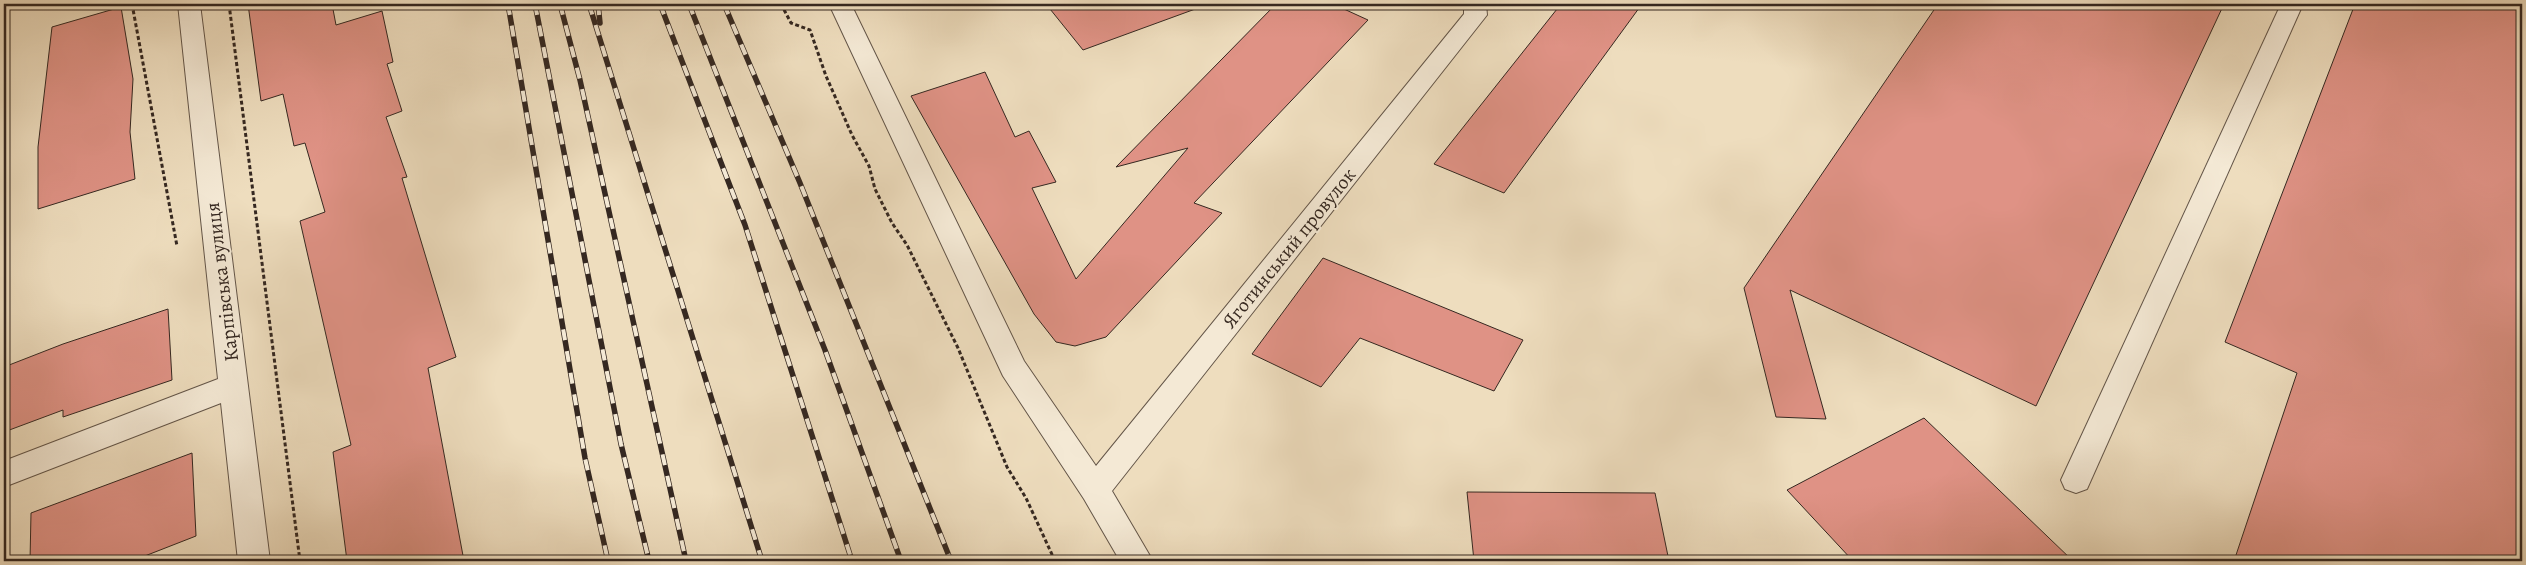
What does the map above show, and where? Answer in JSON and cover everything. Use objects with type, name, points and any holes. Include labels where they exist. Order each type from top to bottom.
[{"type":"street","name":"Карпівська вулиця","points":[[189,4],[254,561]]},
{"type":"street","points":[[840,4],[1013,368],[1095,490],[1137,561]]},
{"type":"street","name":"Яготинський провулок","points":[[1095,490],[1476,15],[1475,4]]},
{"type":"street","points":[[2076,480],[2292,4]]},
{"type":"street","points":[[4,474],[234,385]]},
{"type":"path","points":[[229,4],[300,561]]},
{"type":"path","points":[[781,4],[791,23],[810,30],[826,76],[852,135],[869,166],[875,189],[892,223],[907,245],[958,348],[1007,467],[1026,498],[1056,561]]},
{"type":"building","points":[[248,4],[332,4],[336,25],[382,11],[393,62],[387,64],[402,111],[386,117],[407,177],[402,178],[456,357],[428,368],[464,561],[347,561],[333,452],[351,445],[300,221],[325,212],[305,143],[294,146],[283,94],[261,101]]},
{"type":"building","points":[[1046,4],[1197,4],[1198,8],[1083,50]]},
{"type":"building","points":[[1276,4],[1333,4],[1368,20],[1194,203],[1222,213],[1106,337],[1075,346],[1056,342],[1034,314],[911,96],[985,72],[1015,137],[1029,131],[1056,182],[1032,188],[1076,279],[1188,148],[1116,167]]},
{"type":"building","points":[[1561,4],[1642,4],[1504,193],[1434,164]]},
{"type":"building","points":[[1938,4],[2224,4],[2036,406],[1790,290],[1826,419],[1776,417],[1744,288]]},
{"type":"building","points":[[2355,4],[2522,4],[2522,561],[2234,561],[2297,373],[2225,342]]},
{"type":"building","points":[[121,7],[133,79],[130,132],[135,179],[38,209],[38,147],[52,27]]},
{"type":"building","points":[[1323,258],[1523,340],[1494,391],[1360,338],[1321,387],[1252,354]]},
{"type":"building","points":[[168,309],[172,380],[63,417],[63,410],[4,432],[4,367],[63,344]]},
{"type":"building","points":[[1924,418],[2073,561],[1853,561],[1787,490]]},
{"type":"building","points":[[192,453],[196,536],[132,561],[30,561],[31,513]]},
{"type":"building","points":[[1467,492],[1655,493],[1669,561],[1474,561]]},
{"type":"railway","points":[[508,4],[585,458],[608,561]]},
{"type":"railway","points":[[535,4],[621,444],[649,561]]},
{"type":"railway","points":[[560,4],[580,80],[686,561]]},
{"type":"railway","points":[[589,4],[762,561]]},
{"type":"railway","points":[[598,4],[600,23]]},
{"type":"railway","points":[[660,4],[745,225],[852,561]]},
{"type":"railway","points":[[689,4],[825,350],[901,561]]},
{"type":"railway","points":[[724,4],[800,183],[951,561]]}]
